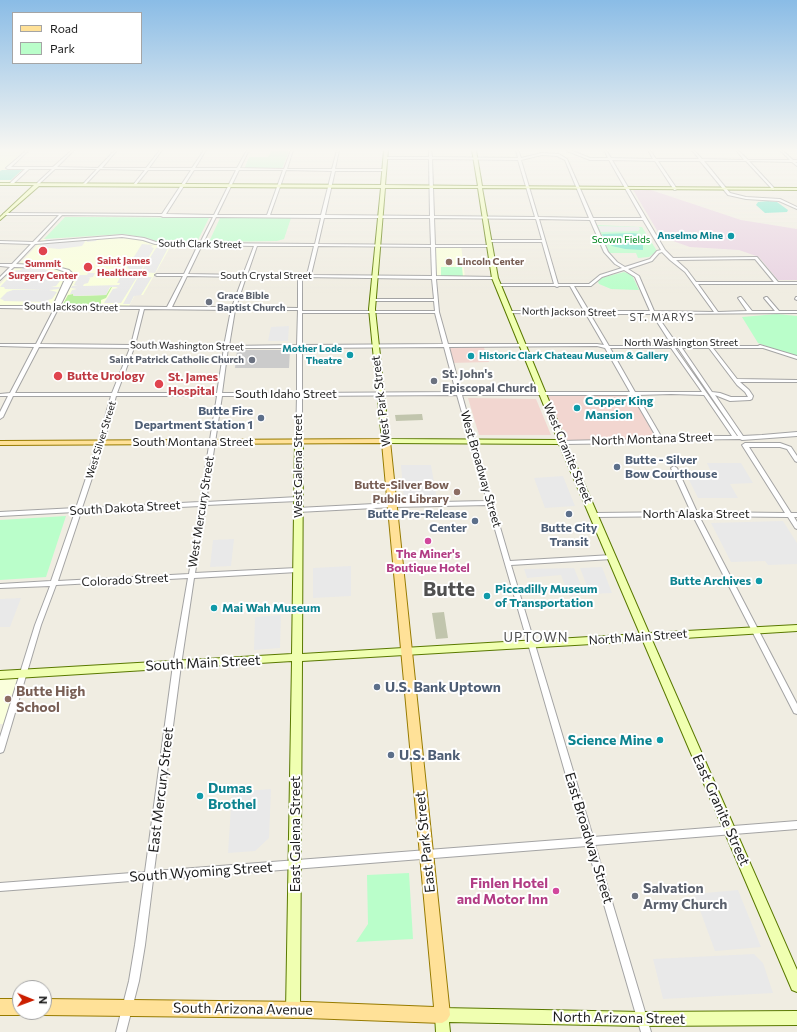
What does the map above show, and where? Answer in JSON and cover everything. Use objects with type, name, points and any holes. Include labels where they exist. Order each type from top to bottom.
[{"type":"main road","name":"South Montana Street","points":[[0,443],[386,441]]},
{"type":"main road","name":"West Park Street","points":[[386,441],[407,652]]},
{"type":"main road","name":"East Park Street","points":[[407,652],[442,1015]]},
{"type":"main road","points":[[0,1007],[12,1007]]},
{"type":"main road","name":"South Arizona Avenue","points":[[52,1007],[127,1007],[442,1015]]},
{"type":"street","points":[[0,219],[22,198]]},
{"type":"street","points":[[163,216],[175,198]]},
{"type":"street","points":[[169,308],[224,198]]},
{"type":"street","points":[[268,216],[275,198]]},
{"type":"street","points":[[309,276],[326,198]]},
{"type":"street","name":"West Park Street","points":[[381,198],[372,312],[386,441]]},
{"type":"street","name":"West Broadway Street","points":[[431,198],[435,300],[472,442],[532,644]]},
{"type":"street","name":"West Granite Street","points":[[482,198],[495,278],[498,286],[562,442],[646,636]]},
{"type":"street","points":[[532,198],[557,286]]},
{"type":"street","points":[[581,198],[607,254],[616,263],[637,276],[653,313],[705,394],[739,438]]},
{"type":"street","points":[[632,198],[663,251],[686,271],[717,313]]},
{"type":"street","points":[[755,198],[780,200],[797,208]]},
{"type":"street","points":[[5,214],[643,219]]},
{"type":"street","points":[[0,278],[61,215]]},
{"type":"street","name":"South Clark Street","points":[[0,242],[35,242],[125,236],[144,239],[155,243],[202,244],[433,245],[544,241]]},
{"type":"street","name":"West Mercury Street","points":[[177,665],[190,576],[213,442],[226,347],[233,310],[256,244]]},
{"type":"street","points":[[498,286],[590,285],[599,277],[651,260],[658,252],[663,251]]},
{"type":"street","points":[[671,259],[756,258],[776,283]]},
{"type":"street","points":[[0,265],[54,267],[68,271],[67,279],[56,307],[0,417]]},
{"type":"street","name":"South Crystal Street","points":[[157,275],[495,278]]},
{"type":"street","name":"West Galena Street","points":[[296,657],[300,276]]},
{"type":"street","points":[[696,283],[797,283]]},
{"type":"street","points":[[572,286],[660,439]]},
{"type":"street","points":[[740,298],[750,312]]},
{"type":"street","points":[[766,298],[778,312]]},
{"type":"street","points":[[372,300],[435,300]]},
{"type":"street","name":"South Jackson Street","points":[[0,307],[142,308]]},
{"type":"street","points":[[142,308],[438,312]]},
{"type":"street","name":"West Silver Street","points":[[0,750],[38,625],[79,510],[101,442],[114,395],[133,345],[142,308]]},
{"type":"street","name":"North Jackson Street","points":[[508,312],[797,312]]},
{"type":"street","points":[[673,343],[711,393],[739,438]]},
{"type":"street","name":"North Washington Street","points":[[673,343],[710,346],[764,347]]},
{"type":"street","name":"North Washington Street","points":[[375,345],[606,345],[749,343],[797,358]]},
{"type":"street","name":"South Washington Street","points":[[0,345],[226,347],[375,345]]},
{"type":"street","points":[[710,346],[751,397],[730,399],[711,393]]},
{"type":"street","points":[[736,380],[797,381]]},
{"type":"street","name":"South Idaho Street","points":[[0,395],[705,394]]},
{"type":"street","name":"North Montana Street","points":[[386,441],[648,441],[660,439],[739,438],[797,434]]},
{"type":"street","points":[[797,460],[793,452],[785,447],[776,445],[745,445],[797,527]]},
{"type":"street","points":[[674,468],[695,514],[797,711]]},
{"type":"street","name":"South Dakota Street","points":[[0,514],[298,499]]},
{"type":"street","points":[[298,510],[393,505],[490,503]]},
{"type":"street","name":"North Alaska Street","points":[[594,515],[797,515]]},
{"type":"street","points":[[508,563],[612,557]]},
{"type":"street","name":"Colorado Street","points":[[0,586],[297,570]]},
{"type":"street","name":"North Main Street","points":[[407,652],[646,636],[797,628]]},
{"type":"street","name":"East Granite Street","points":[[646,636],[797,985]]},
{"type":"street","name":"East Broadway Street","points":[[532,644],[646,1032]]},
{"type":"street","name":"South Main Street","points":[[0,675],[296,657],[407,652]]},
{"type":"street","name":"East Galena Street","points":[[294,1011],[296,657]]},
{"type":"street","name":"East Mercury Street","points":[[121,1032],[135,973],[150,876],[177,665]]},
{"type":"street","name":"South Wyoming Street","points":[[0,887],[797,825]]},
{"type":"street","name":"North Arizona Street","points":[[442,1015],[642,1019],[797,1018]]},
{"type":"street","name":"East Park Street","points":[[442,1015],[443,1032]]},
{"type":"shaded area","name":"Anselmo Mine","points":[[638,198],[675,198],[741,220],[797,229],[797,280],[778,280],[759,257],[739,250],[690,247],[670,240],[658,232]]},
{"type":"shaded area","points":[[598,226],[639,227],[640,229],[638,231],[601,232]]},
{"type":"shaded area","points":[[113,235],[133,236],[132,238],[97,239],[96,241],[87,242],[86,240],[82,246],[59,249],[39,247],[46,239],[69,239]]},
{"type":"shaded area","name":"Saint James Healthcare","points":[[126,235],[155,242],[173,242],[143,295],[135,295],[129,306],[0,305],[0,284],[43,239],[69,239]]},
{"type":"shaded area","points":[[142,244],[153,245],[151,247],[154,248],[140,272],[135,272],[133,277],[137,277],[121,303],[104,303],[113,289],[118,288],[116,287],[110,287],[106,295],[73,296],[74,294],[70,294],[72,290],[77,289],[71,288],[72,286],[78,285],[74,285],[79,275],[87,275],[88,273],[95,273],[93,277],[87,278],[90,278],[88,283],[84,284],[83,286],[119,285],[120,283],[117,283],[122,274],[126,274],[130,269],[127,268]]},
{"type":"shaded area","name":"Lincoln Center","points":[[433,245],[461,245],[465,278],[434,278]]},
{"type":"shaded area","points":[[161,246],[169,246],[155,273],[141,272],[156,248]]},
{"type":"shaded area","points":[[23,268],[44,269],[63,277],[56,286],[51,287],[60,287],[59,289],[49,290],[57,292],[52,299],[46,302],[3,301],[4,300],[0,299],[7,292],[13,290],[44,290],[5,289],[4,287],[0,287],[16,270]]},
{"type":"shaded area","points":[[138,277],[152,277],[141,295],[134,296],[130,304],[123,304]]},
{"type":"shaded area","points":[[289,326],[288,341],[268,341],[271,327]]},
{"type":"shaded area","points":[[446,345],[483,345],[489,362],[450,363]]},
{"type":"shaded area","points":[[237,350],[290,350],[289,368],[235,368]]},
{"type":"shaded area","points":[[633,393],[661,439],[562,442],[543,394]]},
{"type":"shaded area","points":[[468,398],[536,399],[551,435],[479,435]]},
{"type":"shaded area","points":[[422,414],[423,420],[396,421],[395,415]]},
{"type":"shaded area","points":[[707,463],[741,463],[753,483],[730,484],[738,498],[698,498],[684,470],[710,470]]},
{"type":"shaded area","points":[[401,465],[431,465],[437,500],[404,501]]},
{"type":"shaded area","points":[[563,476],[575,506],[545,508],[534,478]]},
{"type":"shaded area","points":[[783,521],[797,543],[797,564],[768,565],[765,561],[731,562],[711,523]]},
{"type":"shaded area","points":[[234,539],[231,566],[210,567],[213,540]]},
{"type":"shaded area","points":[[351,566],[351,596],[313,598],[313,568]]},
{"type":"shaded area","points":[[602,567],[612,593],[590,594],[580,568]]},
{"type":"shaded area","points":[[574,568],[585,595],[569,596],[561,575],[527,578],[524,569]]},
{"type":"shaded area","points":[[21,598],[10,627],[0,627],[0,599]]},
{"type":"shaded area","points":[[444,612],[448,638],[436,639],[432,613]]},
{"type":"shaded area","points":[[281,615],[280,648],[254,650],[255,617]]},
{"type":"shaded area","name":"Butte High School","points":[[23,674],[8,724],[0,724],[0,675]]},
{"type":"shaded area","points":[[271,789],[269,838],[255,851],[228,853],[232,792]]},
{"type":"shaded area","points":[[738,890],[761,947],[715,951],[694,894]]},
{"type":"shaded area","points":[[754,954],[763,963],[773,993],[663,999],[653,959]]},
{"type":"green space","points":[[758,202],[777,202],[788,210],[787,212],[765,213],[756,205]]},
{"type":"green space","points":[[65,217],[209,218],[197,242],[156,241],[148,238],[123,234],[44,239]]},
{"type":"green space","points":[[220,218],[291,218],[284,239],[277,241],[209,242]]},
{"type":"green space","name":"Scown Fields","points":[[597,225],[642,227],[657,251],[649,257],[638,258],[636,253],[609,253]]},
{"type":"green space","points":[[602,234],[640,234],[643,237],[643,250],[625,249],[612,246],[606,241]]},
{"type":"green space","points":[[441,267],[462,267],[463,277],[441,277]]},
{"type":"green space","points":[[624,272],[632,275],[639,290],[611,289],[599,284],[598,282],[601,278]]},
{"type":"green space","points":[[111,287],[106,298],[101,300],[101,305],[63,304],[68,295],[106,295]]},
{"type":"green space","points":[[777,314],[797,316],[797,357],[758,343],[742,317]]},
{"type":"green space","points":[[66,516],[46,577],[0,580],[0,520]]},
{"type":"green space","points":[[409,873],[413,939],[356,942],[368,924],[367,875]]},
{"type":"place","name":"Anselmo Mine","points":[[731,236]]},
{"type":"place","name":"Summit Surgery Center","points":[[43,251]]},
{"type":"place","name":"Lincoln Center","points":[[449,262]]},
{"type":"place","name":"Saint James Healthcare","points":[[88,267]]},
{"type":"place","name":"Grace Bible Baptist Church","points":[[209,302]]},
{"type":"place","name":"Mother Lode Theatre","points":[[350,355]]},
{"type":"place","name":"Historic Clark Chateau Museum & Gallery","points":[[471,356]]},
{"type":"place","name":"Saint Patrick Catholic Church","points":[[252,360]]},
{"type":"place","name":"Butte Urology","points":[[58,376]]},
{"type":"place","name":"St. John's Episcopal Church","points":[[434,381]]},
{"type":"place","name":"St. James Hospital","points":[[159,384]]},
{"type":"place","name":"Copper King Mansion","points":[[577,408]]},
{"type":"place","name":"Butte Fire Department Station 1","points":[[261,418]]},
{"type":"place","name":"Butte - Silver Bow Courthouse","points":[[617,467]]},
{"type":"place","name":"Butte-Silver Bow Public Library","points":[[457,492]]},
{"type":"place","name":"Butte City Transit","points":[[569,514]]},
{"type":"place","name":"Butte Pre-Release Center","points":[[475,521]]},
{"type":"place","name":"The Miner's Boutique Hotel","points":[[428,541]]},
{"type":"place","name":"Butte Archives","points":[[759,581]]},
{"type":"place","name":"Piccadilly Museum of Transportation","points":[[487,596]]},
{"type":"place","name":"Mai Wah Museum","points":[[214,608]]},
{"type":"place","name":"U.S. Bank Uptown","points":[[377,687]]},
{"type":"place","name":"Butte High School","points":[[8,699]]},
{"type":"place","name":"Science Mine","points":[[660,740]]},
{"type":"place","name":"U.S. Bank","points":[[391,755]]},
{"type":"place","name":"Dumas Brothel","points":[[200,796]]},
{"type":"place","name":"Finlen Hotel and Motor Inn","points":[[556,891]]},
{"type":"place","name":"Salvation Army Church","points":[[635,896]]},
{"type":"district","name":"ST. MARYS","points":[[662,317]]},
{"type":"district","name":"Butte","points":[[449,589]]},
{"type":"district","name":"UPTOWN","points":[[536,638]]}]
